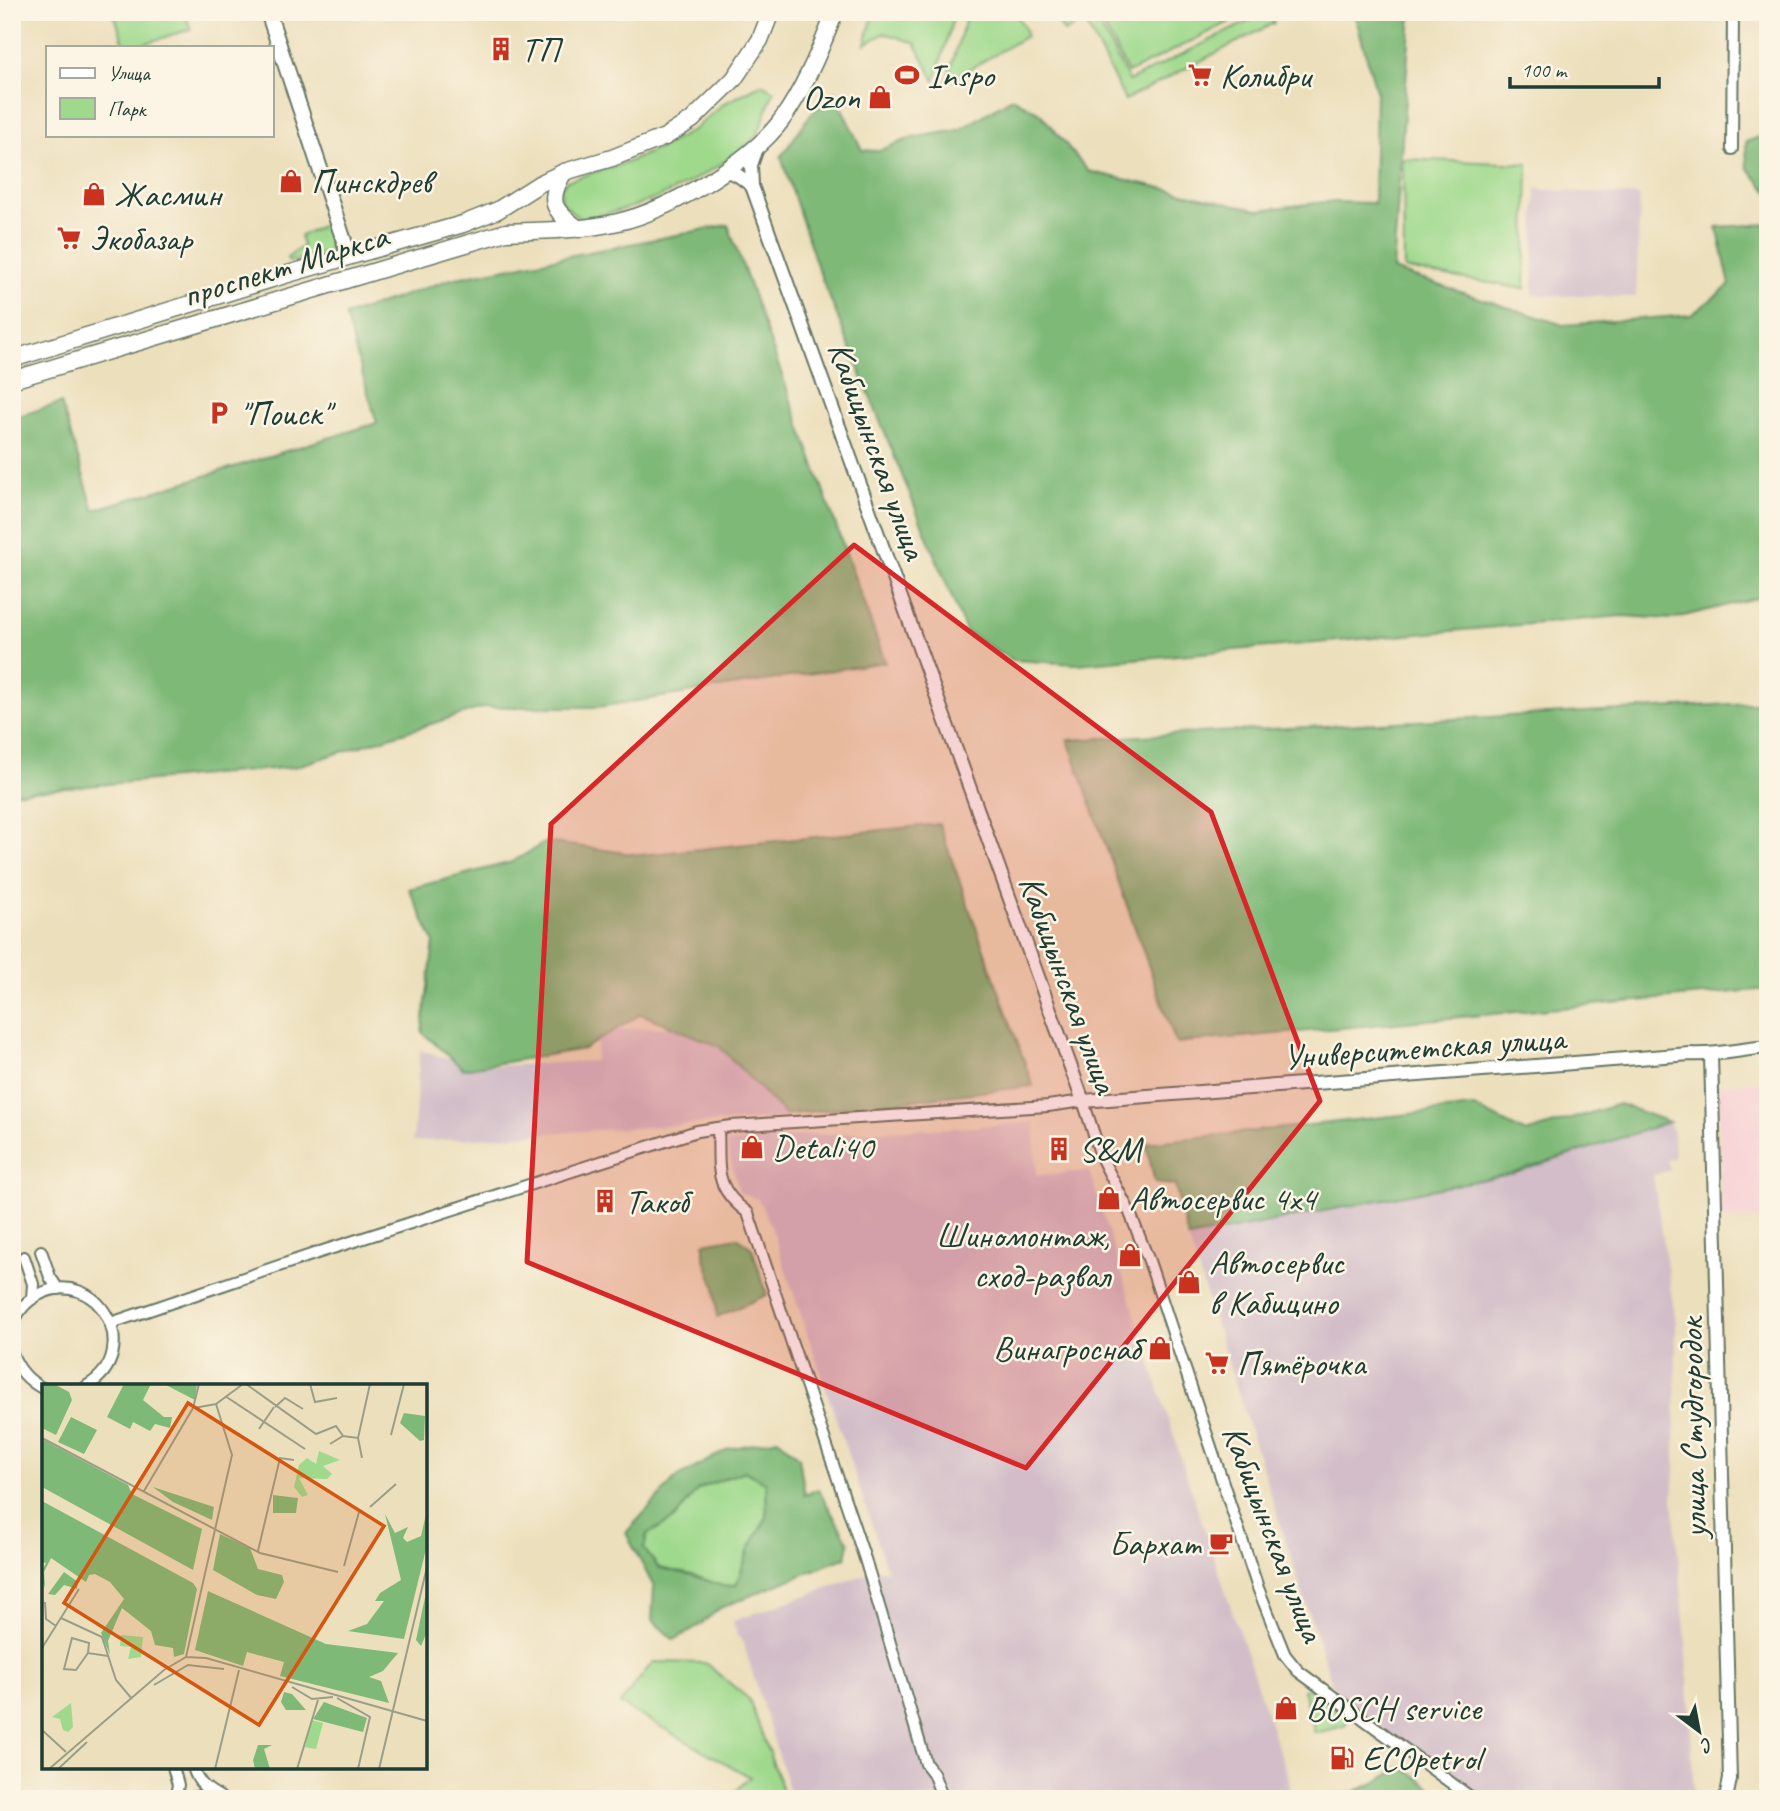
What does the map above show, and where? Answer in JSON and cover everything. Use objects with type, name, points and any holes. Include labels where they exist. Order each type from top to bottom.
[{"type":"main road","points":[[268,12],[355,277]]},
{"type":"main road","name":"проспект Маркса","points":[[12,359],[463,224],[498,210],[564,172],[612,158],[654,141],[692,120],[734,79],[760,40],[771,12]]},
{"type":"main road","name":"проспект Маркса","points":[[12,380],[506,232],[579,229],[620,222],[689,194],[757,148],[783,118],[835,12]]},
{"type":"main road","points":[[564,172],[555,187],[553,200],[563,218],[579,229]]},
{"type":"street","points":[[1732,149],[1733,12]]},
{"type":"street","points":[[752,186],[751,165],[757,148]]},
{"type":"street","points":[[725,170],[752,186]]},
{"type":"street","name":"Кабицынская улица","points":[[752,186],[1102,1159],[1130,1213],[1149,1261],[1258,1588],[1285,1654],[1298,1671],[1473,1799]]},
{"type":"street","name":"Университетская улица","points":[[1083,1101],[1690,1054],[1711,1055],[1731,1049],[1768,1047]]},
{"type":"street","name":"улица Студгородок","points":[[1711,1055],[1730,1779],[1726,1799]]},
{"type":"street","points":[[111,1323],[697,1131],[1048,1106],[1083,1101]]},
{"type":"street","points":[[718,1128],[722,1187],[732,1201],[748,1213],[865,1559],[926,1764],[933,1773],[943,1799]]},
{"type":"street","points":[[41,1251],[50,1277],[58,1289]]},
{"type":"street","points":[[24,1257],[33,1284],[32,1299]]},
{"type":"street","points":[[12,1328],[18,1313],[32,1299],[58,1289],[86,1294],[101,1306],[111,1323],[113,1351],[106,1368],[91,1384]]},
{"type":"street","points":[[12,1353],[19,1370],[42,1388]]},
{"type":"street","points":[[173,1769],[177,1785],[174,1799]]},
{"type":"street","points":[[194,1769],[197,1779],[205,1788],[223,1798]]},
{"type":"street","points":[[186,1799],[204,1795],[223,1798]]},
{"type":"highlighted area","points":[[854,545],[1211,812],[1320,1101],[1026,1468],[527,1262],[551,824]]},
{"type":"shaded area","points":[[1536,189],[1640,196],[1636,297],[1533,295]]},
{"type":"shaded area","points":[[681,1027],[727,1050],[787,1118],[413,1142],[420,1050],[476,1067],[595,1061],[599,1030]]},
{"type":"shaded area","points":[[1768,1081],[1768,1217],[1721,1221],[1719,1084]]},
{"type":"shaded area","points":[[1034,1122],[1037,1175],[1089,1171],[1186,1474],[1287,1774],[1291,1799],[792,1799],[743,1642],[737,1635],[733,1621],[878,1570],[887,1570],[771,1226],[758,1199],[739,1192],[726,1143],[807,1135]]},
{"type":"shaded area","points":[[1669,1122],[1673,1133],[1674,1158],[1667,1160],[1670,1170],[1653,1176],[1676,1323],[1673,1499],[1687,1653],[1694,1799],[1482,1799],[1335,1693],[1188,1238],[1515,1173]]},
{"type":"green space","points":[[184,12],[191,29],[136,46],[125,46],[114,13]]},
{"type":"green space","points":[[874,12],[955,12],[935,81],[915,43],[885,33],[865,44]]},
{"type":"green space","points":[[968,12],[1015,12],[1026,36],[946,83]]},
{"type":"green space","points":[[1077,12],[1093,12],[1129,81],[1257,17],[1255,12],[1269,12],[1274,23],[1125,100],[1085,22],[1064,32],[1058,22]]},
{"type":"green space","points":[[1097,12],[1249,12],[1128,73]]},
{"type":"green space","points":[[1354,12],[1411,12],[1393,270],[1563,325],[1691,315],[1730,285],[1717,227],[1768,224],[1768,595],[1672,619],[1621,616],[1077,664],[1013,660],[966,632],[818,269],[781,157],[811,114],[834,92],[862,150],[878,151],[911,138],[959,130],[1012,98],[1040,113],[1088,171],[1258,210],[1325,202],[1374,203],[1376,90]]},
{"type":"green space","points":[[762,84],[774,91],[756,136],[743,149],[710,171],[656,198],[618,211],[578,218],[562,202],[561,189],[566,181],[628,162],[665,146],[696,128],[723,104]]},
{"type":"green space","points":[[1768,134],[1768,192],[1747,167],[1746,142]]},
{"type":"green space","points":[[1403,159],[1528,164],[1525,289],[1404,269]]},
{"type":"green space","points":[[327,224],[333,228],[338,244],[335,250],[289,262],[287,258],[303,246],[300,236]]},
{"type":"green space","points":[[728,225],[885,662],[598,707],[485,707],[294,767],[12,793],[12,418],[61,403],[94,510],[377,423],[345,316],[451,279]]},
{"type":"green space","points":[[1768,702],[1768,989],[1176,1043],[1068,740]]},
{"type":"green space","points":[[939,824],[1033,1086],[785,1115],[719,1046],[641,1014],[584,1049],[463,1069],[422,1032],[434,942],[409,889],[512,862],[546,842],[641,855]]},
{"type":"green space","points":[[1619,1104],[1669,1122],[1515,1173],[1188,1238],[1175,1185],[1155,1183],[1146,1143],[1474,1107],[1526,1133]]},
{"type":"green space","points":[[737,1237],[752,1248],[767,1295],[717,1317],[715,1287],[704,1256],[704,1243]]},
{"type":"green space","points":[[778,1439],[799,1457],[805,1495],[818,1489],[849,1543],[846,1557],[720,1608],[701,1624],[674,1640],[652,1620],[654,1587],[626,1533],[675,1479],[728,1449]],"holes":[[[744,1471],[766,1483],[767,1517],[750,1547],[736,1585],[722,1586],[692,1575],[659,1568],[644,1549],[647,1534],[674,1519],[698,1489]]]},
{"type":"green space","points":[[744,1471],[766,1482],[767,1517],[750,1547],[736,1585],[722,1586],[692,1575],[659,1568],[644,1549],[647,1535],[674,1519],[698,1489]]},
{"type":"green space","points":[[653,1662],[705,1663],[749,1699],[782,1788],[777,1799],[728,1799],[750,1777],[620,1704]]},
{"type":"green space","points":[[1307,1688],[1348,1720],[1344,1726],[1315,1733],[1303,1690]]},
{"type":"green space","points":[[1403,1766],[1445,1799],[1338,1799],[1377,1782]]},
{"type":"place","name":"ТП","points":[[501,49]]},
{"type":"place","name":"Inspo","points":[[907,75]]},
{"type":"place","name":"Колибри","points":[[1200,75]]},
{"type":"place","name":"Ozon","points":[[880,97]]},
{"type":"place","name":"Пинскдрев","points":[[291,181]]},
{"type":"place","name":"Жасмин","points":[[94,194]]},
{"type":"place","name":"Экобазар","points":[[69,238]]},
{"type":"place","name":"\"Поиск\"","points":[[219,413]]},
{"type":"place","name":"Detali40","points":[[752,1147]]},
{"type":"place","name":"S&M","points":[[1059,1149]]},
{"type":"place","name":"Автосервис 4х4","points":[[1109,1198]]},
{"type":"place","name":"Такоб","points":[[605,1201]]},
{"type":"place","name":"Шиномонтаж, сход-развал","points":[[1130,1255]]},
{"type":"place","name":"Автосервис в Кабицино","points":[[1189,1282]]},
{"type":"place","name":"Винагроснаб","points":[[1160,1348]]},
{"type":"place","name":"Пятёрочка","points":[[1217,1363]]},
{"type":"place","name":"Бархат","points":[[1221,1543]]},
{"type":"place","name":"BOSCH service","points":[[1286,1708]]},
{"type":"place","name":"ECOpetrol","points":[[1342,1758]]}]
